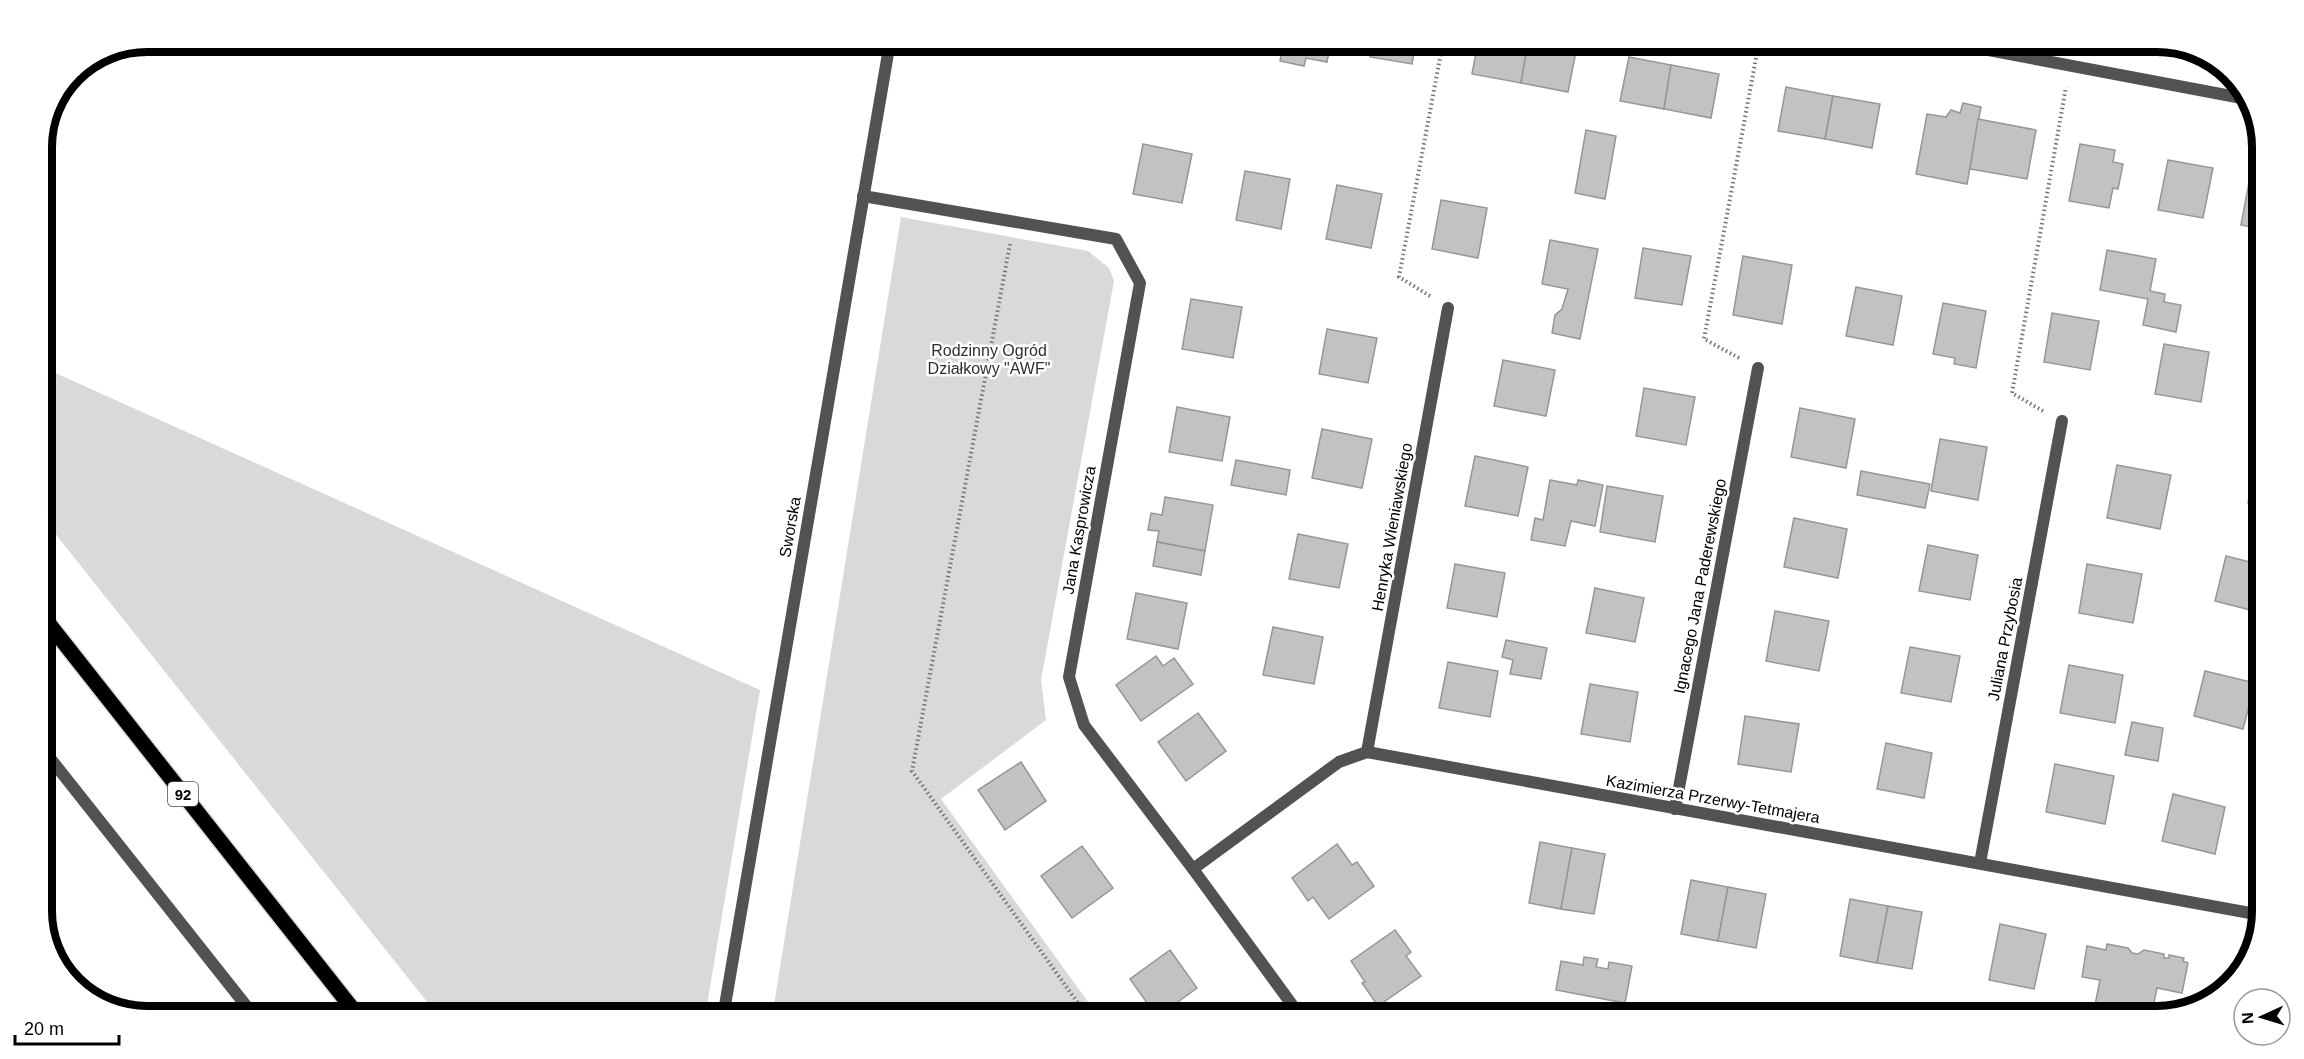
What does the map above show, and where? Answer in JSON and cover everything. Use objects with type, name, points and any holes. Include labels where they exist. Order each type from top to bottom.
[{"type":"main road","name":"92","points":[[53,629],[349,1006]]},
{"type":"street","name":"Sworska","points":[[725,1006],[888,52]]},
{"type":"street","points":[[2000,52],[2236,97]]},
{"type":"street","name":"Jana Kasprowicza","points":[[863,196],[1116,239],[1140,283],[1070,677],[1084,725],[1293,1006]]},
{"type":"street","name":"Henryka Wieniawskiego","points":[[1367,752],[1448,308]]},
{"type":"street","name":"Ignacego Jana Paderewskiego","points":[[1675,809],[1758,368]]},
{"type":"street","name":"Juliana Przybosia","points":[[1980,863],[2062,422]]},
{"type":"street","points":[[1193,869],[1339,762],[1367,752]]},
{"type":"street","name":"Kazimierza Przerwy-Tetmajera","points":[[1367,752],[2252,913]]},
{"type":"street","points":[[53,762],[246,1006]]},
{"type":"path","points":[[1441,52],[1399,277],[1448,308]]},
{"type":"path","points":[[1757,52],[1704,339],[1758,368]]},
{"type":"path","points":[[2062,422],[2012,393],[2070,65]]},
{"type":"path","points":[[1014,222],[912,771],[1080,1006]]},
{"type":"green space","name":"Rodzinny Ogród Działkowy \"AWF\"","points":[[901,217],[1088,251],[1109,268],[1114,281],[1041,680],[1046,720],[941,799],[1091,1006],[774,1006]]},
{"type":"green space","points":[[53,372],[760,690],[707,1006],[430,1006],[53,531]]},
{"type":"building","points":[[1281,52],[1329,52],[1327,62],[1306,58],[1304,66],[1280,61]]},
{"type":"building","points":[[1371,52],[1414,52],[1412,64],[1370,57]]},
{"type":"building","points":[[1476,52],[1526,52],[1521,83],[1472,74]]},
{"type":"building","points":[[1526,52],[1576,52],[1568,92],[1521,83]]},
{"type":"building","points":[[1629,57],[1671,65],[1664,109],[1620,101]]},
{"type":"building","points":[[1671,65],[1719,74],[1711,118],[1664,109]]},
{"type":"building","points":[[1786,87],[1833,96],[1825,139],[1778,131]]},
{"type":"building","points":[[1833,96],[1880,104],[1872,148],[1825,139]]},
{"type":"building","points":[[1963,103],[1981,107],[1967,184],[1916,174],[1927,114],[1946,117],[1951,110],[1960,113]]},
{"type":"building","points":[[1978,119],[2036,130],[2027,179],[1970,169]]},
{"type":"building","points":[[1586,130],[1616,136],[1605,199],[1575,193]]},
{"type":"building","points":[[1143,144],[1192,154],[1182,203],[1133,194]]},
{"type":"building","points":[[2080,144],[2115,150],[2113,162],[2123,164],[2118,189],[2113,188],[2109,208],[2069,201]]},
{"type":"building","points":[[2168,160],[2213,168],[2203,218],[2158,210]]},
{"type":"building","points":[[1245,171],[1290,179],[1281,229],[1236,220]]},
{"type":"building","points":[[2250,177],[2251,177],[2251,227],[2241,225]]},
{"type":"building","points":[[1337,185],[1382,194],[1371,248],[1326,239]]},
{"type":"building","points":[[1441,200],[1487,208],[1478,258],[1432,249]]},
{"type":"building","points":[[1550,240],[1598,249],[1580,339],[1552,333],[1555,315],[1562,309],[1568,289],[1542,284]]},
{"type":"building","points":[[1643,248],[1691,256],[1682,305],[1635,298]]},
{"type":"building","points":[[2107,250],[2156,259],[2150,291],[2165,294],[2164,302],[2181,305],[2176,332],[2143,325],[2148,299],[2100,290]]},
{"type":"building","points":[[1743,256],[1792,265],[1782,324],[1733,315]]},
{"type":"building","points":[[1856,287],[1902,296],[1893,345],[1846,336]]},
{"type":"building","points":[[1191,299],[1242,307],[1233,358],[1182,349]]},
{"type":"building","points":[[1943,303],[1986,311],[1976,368],[1954,364],[1955,358],[1933,354]]},
{"type":"building","points":[[2052,313],[2099,321],[2090,370],[2044,362]]},
{"type":"building","points":[[1327,329],[1377,338],[1368,383],[1319,374]]},
{"type":"building","points":[[2164,344],[2209,352],[2201,402],[2155,394]]},
{"type":"building","points":[[1503,360],[1555,370],[1546,416],[1494,406]]},
{"type":"building","points":[[1644,388],[1695,397],[1686,445],[1636,436]]},
{"type":"building","points":[[1177,407],[1230,417],[1222,461],[1169,452]]},
{"type":"building","points":[[1800,408],[1855,419],[1846,468],[1791,457]]},
{"type":"building","points":[[1322,429],[1372,439],[1362,488],[1312,478]]},
{"type":"building","points":[[1940,439],[1987,447],[1978,500],[1931,491]]},
{"type":"building","points":[[1475,456],[1528,467],[1518,516],[1465,506]]},
{"type":"building","points":[[1236,460],[1290,470],[1286,495],[1231,485]]},
{"type":"building","points":[[2117,465],[2171,475],[2160,529],[2107,518]]},
{"type":"building","points":[[1861,471],[1930,484],[1925,508],[1857,495]]},
{"type":"building","points":[[1550,480],[1577,485],[1578,480],[1603,485],[1595,526],[1571,521],[1565,546],[1531,540],[1535,518],[1543,520]]},
{"type":"building","points":[[1607,486],[1663,496],[1655,542],[1600,532]]},
{"type":"building","points":[[2251,488],[2251,504],[2248,503]]},
{"type":"building","points":[[1165,497],[1213,505],[1205,551],[1157,542],[1159,531],[1148,530],[1151,513],[1162,515]]},
{"type":"building","points":[[1794,518],[1847,529],[1838,578],[1784,567]]},
{"type":"building","points":[[1298,534],[1348,544],[1339,588],[1289,579]]},
{"type":"building","points":[[1157,542],[1205,551],[1201,575],[1153,566]]},
{"type":"building","points":[[1928,545],[1978,555],[1970,600],[1919,591]]},
{"type":"building","points":[[2226,556],[2252,562],[2252,610],[2215,601]]},
{"type":"building","points":[[1455,564],[1505,573],[1497,617],[1447,608]]},
{"type":"building","points":[[2087,564],[2142,574],[2133,623],[2079,613]]},
{"type":"building","points":[[1595,588],[1644,598],[1635,642],[1586,633]]},
{"type":"building","points":[[1136,593],[1187,603],[1178,649],[1127,639]]},
{"type":"building","points":[[1775,611],[1829,621],[1819,671],[1766,661]]},
{"type":"building","points":[[1273,627],[1323,637],[1314,684],[1263,675]]},
{"type":"building","points":[[1506,640],[1547,648],[1541,679],[1510,674],[1513,660],[1502,657]]},
{"type":"building","points":[[1910,647],[1960,656],[1951,702],[1901,693]]},
{"type":"building","points":[[1156,656],[1163,666],[1174,658],[1193,684],[1141,721],[1116,685]]},
{"type":"building","points":[[1448,662],[1498,671],[1490,717],[1439,708]]},
{"type":"building","points":[[2069,665],[2123,675],[2115,723],[2060,713]]},
{"type":"building","points":[[2205,671],[2252,682],[2252,696],[2243,729],[2194,716]]},
{"type":"building","points":[[1590,684],[1638,692],[1630,742],[1581,734]]},
{"type":"building","points":[[1198,713],[1226,751],[1186,781],[1158,742]]},
{"type":"building","points":[[1745,716],[1799,724],[1791,772],[1738,764]]},
{"type":"building","points":[[2132,722],[2163,728],[2158,761],[2125,755]]},
{"type":"building","points":[[1886,743],[1932,753],[1924,798],[1877,789]]},
{"type":"building","points":[[1021,762],[1046,801],[1005,830],[978,790]]},
{"type":"building","points":[[2055,764],[2114,776],[2105,824],[2046,812]]},
{"type":"building","points":[[2173,794],[2225,807],[2215,854],[2162,841]]},
{"type":"building","points":[[1540,842],[1572,848],[1561,909],[1529,903]]},
{"type":"building","points":[[1337,844],[1352,865],[1357,862],[1374,886],[1329,919],[1313,897],[1308,901],[1292,878]]},
{"type":"building","points":[[1082,846],[1113,888],[1072,918],[1041,876]]},
{"type":"building","points":[[1572,848],[1605,854],[1594,914],[1561,909]]},
{"type":"building","points":[[1691,880],[1728,887],[1718,941],[1681,934]]},
{"type":"building","points":[[1728,887],[1766,894],[1756,948],[1718,941]]},
{"type":"building","points":[[1850,899],[1888,906],[1877,963],[1840,956]]},
{"type":"building","points":[[1888,906],[1922,912],[1912,969],[1877,963]]},
{"type":"building","points":[[2000,924],[2046,934],[2034,989],[1989,980]]},
{"type":"building","points":[[1395,930],[1411,952],[1406,956],[1421,976],[1378,1006],[1362,983],[1365,982],[1351,961]]},
{"type":"building","points":[[2107,944],[2128,948],[2132,953],[2138,954],[2144,950],[2164,954],[2164,958],[2169,958],[2169,955],[2184,958],[2183,961],[2188,963],[2182,993],[2157,988],[2153,1006],[2095,1006],[2100,980],[2082,977],[2087,946],[2106,950]]},
{"type":"building","points":[[1170,950],[1197,988],[1172,1006],[1149,1006],[1130,979]]},
{"type":"building","points":[[1584,957],[1598,959],[1596,967],[1608,969],[1609,962],[1632,966],[1625,1003],[1556,990],[1561,961],[1583,965]]}]
